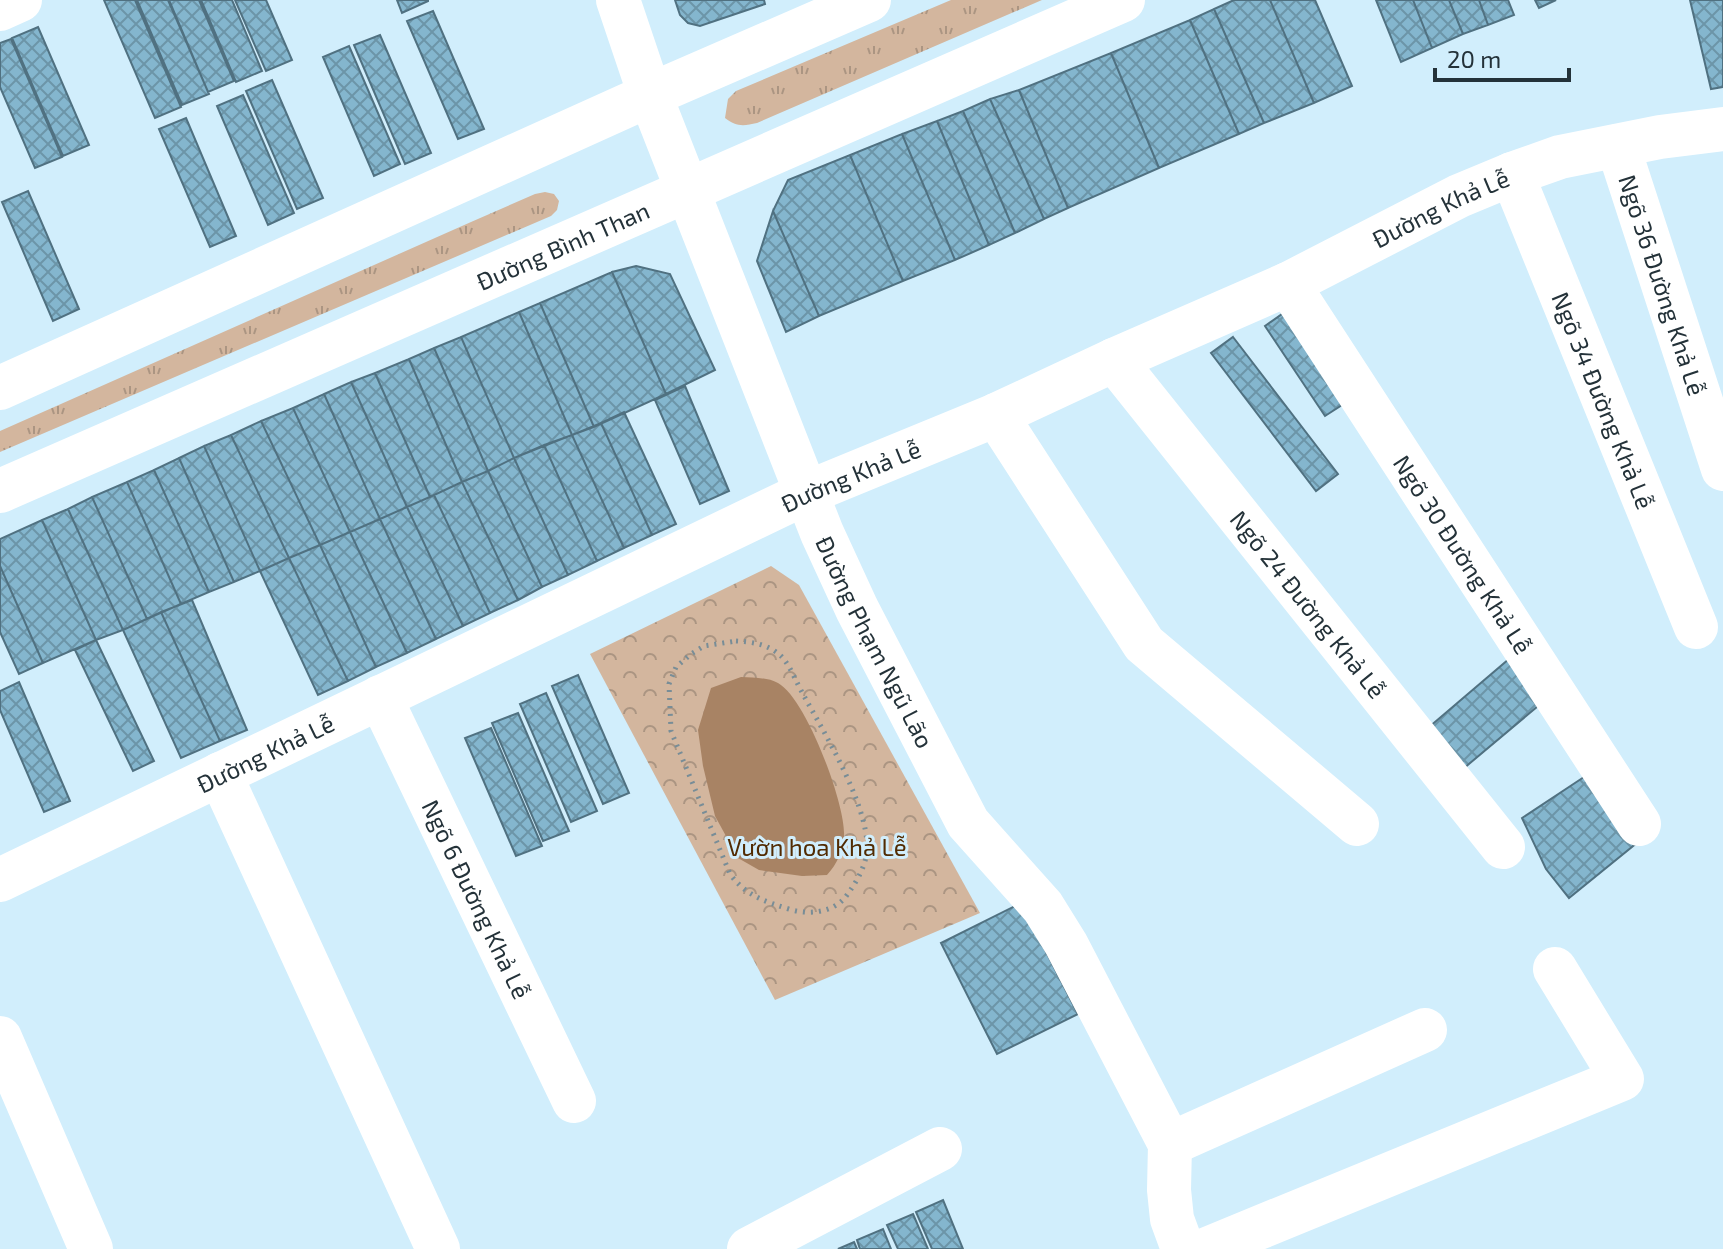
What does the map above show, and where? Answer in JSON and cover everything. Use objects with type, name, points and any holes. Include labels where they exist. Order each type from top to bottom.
[{"type":"street","points":[[0,9],[20,0]]},
{"type":"street","name":"Đường Phạm Ngũ Lão","points":[[618,0],[650,95],[806,493],[857,609],[968,823],[1043,907],[1066,944],[1170,1144],[1172,1219],[1183,1249]]},
{"type":"street","points":[[0,388],[650,95],[869,0]]},
{"type":"street","name":"Đường Bình Than","points":[[0,491],[1123,0]]},
{"type":"street","name":"Đường Khả Lễ","points":[[0,880],[806,493],[996,415],[1288,284],[1459,196],[1560,157],[1660,137],[1723,129]]},
{"type":"street","name":"Ngõ 36 Đường Khả Lễ","points":[[1618,146],[1723,469]]},
{"type":"street","name":"Ngõ 34 Đường Khả Lễ","points":[[1512,174],[1696,627]]},
{"type":"street","name":"Ngõ 30 Đường Khả Lễ","points":[[1288,284],[1639,824]]},
{"type":"street","name":"Ngõ 24 Đường Khả Lễ","points":[[1114,360],[1503,847]]},
{"type":"street","points":[[996,415],[1144,644],[1357,824]]},
{"type":"street","name":"Ngõ 6 Đường Khả Lễ","points":[[380,697],[574,1101]]},
{"type":"street","points":[[220,774],[438,1249]]},
{"type":"street","points":[[1207,1249],[1622,1079],[1555,969]]},
{"type":"street","points":[[1170,1144],[1425,1030]]},
{"type":"street","points":[[0,1038],[91,1249]]},
{"type":"street","points":[[749,1249],[940,1149]]},
{"type":"path","points":[[736,641],[762,643],[782,657],[842,765],[864,826],[867,856],[857,881],[843,901],[825,911],[802,913],[766,901],[740,888],[730,874],[671,731],[669,684],[676,667],[704,646],[736,641]]},
{"type":"green space","points":[[951,0],[1042,0],[757,123],[740,125],[725,118],[728,99],[736,91]]},
{"type":"green space","points":[[545,192],[554,194],[559,201],[557,210],[551,216],[0,452],[0,431]]},
{"type":"green space","name":"Vườn hoa Khả Lễ","points":[[771,566],[799,585],[980,913],[775,1000],[590,654]]},
{"type":"shaded area","points":[[741,677],[778,683],[789,693],[812,730],[831,778],[843,821],[842,847],[827,875],[802,876],[759,870],[738,858],[715,816],[698,730],[711,688]]},
{"type":"building","points":[[104,0],[135,0],[181,107],[155,118]]},
{"type":"building","points":[[137,0],[168,0],[209,94],[182,105]]},
{"type":"building","points":[[169,0],[199,0],[234,81],[208,92]]},
{"type":"building","points":[[201,0],[232,0],[262,71],[236,82]]},
{"type":"building","points":[[235,0],[266,0],[292,60],[266,71]]},
{"type":"building","points":[[397,0],[428,0],[428,1],[402,13]]},
{"type":"building","points":[[675,0],[764,0],[765,4],[700,26],[688,23],[680,15]]},
{"type":"building","points":[[1234,0],[1270,0],[1314,103],[1264,123],[1214,9]]},
{"type":"building","points":[[1270,0],[1315,0],[1352,86],[1314,103]]},
{"type":"building","points":[[1376,0],[1413,0],[1432,48],[1401,62]]},
{"type":"building","points":[[1413,0],[1449,0],[1463,34],[1432,48]]},
{"type":"building","points":[[1449,0],[1479,0],[1488,25],[1463,34]]},
{"type":"building","points":[[1479,0],[1508,0],[1514,15],[1488,25]]},
{"type":"building","points":[[1535,0],[1556,0],[1539,8]]},
{"type":"building","points":[[1690,0],[1723,0],[1723,87],[1711,89]]},
{"type":"building","points":[[1214,9],[1264,123],[1239,134],[1190,20]]},
{"type":"building","points":[[433,11],[484,129],[458,139],[407,21]]},
{"type":"building","points":[[1190,20],[1239,134],[1159,168],[1111,53]]},
{"type":"building","points":[[38,27],[89,145],[63,156],[12,38]]},
{"type":"building","points":[[380,35],[431,153],[405,164],[354,45]]},
{"type":"building","points":[[11,39],[62,157],[35,168],[0,87],[0,43]]},
{"type":"building","points":[[349,46],[400,164],[374,176],[323,57]]},
{"type":"building","points":[[1111,53],[1159,168],[1068,208],[1019,90]]},
{"type":"building","points":[[272,80],[323,198],[297,209],[246,91]]},
{"type":"building","points":[[1019,90],[1068,208],[1044,219],[990,99]]},
{"type":"building","points":[[243,95],[294,213],[268,225],[217,106]]},
{"type":"building","points":[[990,99],[1044,219],[1015,233],[963,111]]},
{"type":"building","points":[[963,111],[1015,233],[989,245],[937,121]]},
{"type":"building","points":[[186,118],[236,236],[210,247],[159,129]]},
{"type":"building","points":[[937,121],[989,245],[955,260],[902,134]]},
{"type":"building","points":[[902,134],[955,260],[903,281],[850,155]]},
{"type":"building","points":[[850,155],[903,281],[819,316],[773,211],[788,180]]},
{"type":"building","points":[[28,191],[79,309],[53,321],[2,202]]},
{"type":"building","points":[[773,211],[819,316],[786,332],[757,261]]},
{"type":"building","points":[[636,266],[670,274],[715,370],[666,394],[612,272]]},
{"type":"building","points":[[612,272],[666,394],[594,427],[540,303]]},
{"type":"building","points":[[540,303],[594,427],[572,435],[519,312]]},
{"type":"building","points":[[1292,307],[1353,398],[1325,416],[1265,326]]},
{"type":"building","points":[[519,312],[572,435],[514,458],[461,337]]},
{"type":"building","points":[[461,337],[514,458],[488,471],[434,348]]},
{"type":"building","points":[[1233,337],[1338,474],[1316,491],[1211,353]]},
{"type":"building","points":[[434,348],[488,471],[462,482],[409,359]]},
{"type":"building","points":[[409,359],[462,482],[430,497],[375,373]]},
{"type":"building","points":[[375,373],[430,497],[407,507],[351,382]]},
{"type":"building","points":[[351,382],[407,507],[380,519],[324,394]]},
{"type":"building","points":[[685,386],[729,491],[700,504],[655,400]]},
{"type":"building","points":[[324,394],[380,519],[350,532],[293,408]]},
{"type":"building","points":[[293,408],[350,532],[320,545],[261,421]]},
{"type":"building","points":[[624,412],[676,524],[652,535],[601,423]]},
{"type":"building","points":[[261,421],[320,545],[289,558],[231,435]]},
{"type":"building","points":[[601,423],[652,535],[624,548],[572,435]]},
{"type":"building","points":[[231,435],[289,558],[260,571],[204,446]]},
{"type":"building","points":[[572,435],[624,548],[597,561],[544,445]]},
{"type":"building","points":[[544,445],[597,561],[568,575],[514,458]]},
{"type":"building","points":[[204,446],[260,571],[234,582],[179,458]]},
{"type":"building","points":[[179,458],[234,582],[209,592],[154,470]]},
{"type":"building","points":[[514,458],[568,575],[542,587],[488,471]]},
{"type":"building","points":[[154,470],[209,592],[181,604],[127,482]]},
{"type":"building","points":[[488,471],[542,587],[518,600],[462,482]]},
{"type":"building","points":[[127,482],[181,604],[147,619],[92,497]]},
{"type":"building","points":[[462,482],[518,600],[490,613],[434,495]]},
{"type":"building","points":[[434,495],[490,613],[463,626],[407,507]]},
{"type":"building","points":[[92,497],[147,619],[123,630],[68,509]]},
{"type":"building","points":[[407,507],[463,626],[436,639],[380,519]]},
{"type":"building","points":[[68,509],[123,630],[96,640],[42,520]]},
{"type":"building","points":[[380,519],[436,639],[407,653],[350,532]]},
{"type":"building","points":[[42,520],[96,640],[43,663],[0,566],[0,539]]},
{"type":"building","points":[[350,532],[407,653],[376,667],[320,545]]},
{"type":"building","points":[[320,545],[376,667],[348,681],[289,558]]},
{"type":"building","points":[[289,558],[348,681],[318,695],[260,571]]},
{"type":"building","points":[[0,566],[43,663],[19,674],[0,632]]},
{"type":"building","points":[[192,600],[247,730],[220,741],[161,612]]},
{"type":"building","points":[[161,612],[220,741],[181,758],[123,630]]},
{"type":"building","points":[[96,640],[154,761],[133,771],[75,650]]},
{"type":"building","points":[[1509,659],[1544,701],[1457,774],[1422,733]]},
{"type":"building","points":[[578,675],[629,793],[603,804],[552,686]]},
{"type":"building","points":[[19,682],[70,801],[44,812],[0,710],[0,691]]},
{"type":"building","points":[[546,693],[597,811],[571,822],[520,704]]},
{"type":"building","points":[[518,713],[569,831],[543,841],[492,723]]},
{"type":"building","points":[[491,728],[542,846],[516,856],[465,738]]},
{"type":"building","points":[[1590,773],[1638,842],[1569,898],[1546,869],[1522,818]]},
{"type":"building","points":[[1021,903],[1078,1014],[997,1054],[941,943]]},
{"type":"building","points":[[943,1200],[963,1249],[932,1249],[916,1212]]},
{"type":"building","points":[[913,1214],[928,1249],[898,1249],[887,1225]]},
{"type":"building","points":[[883,1229],[891,1249],[860,1249],[857,1240]]},
{"type":"building","points":[[854,1242],[857,1249],[838,1249]]}]
